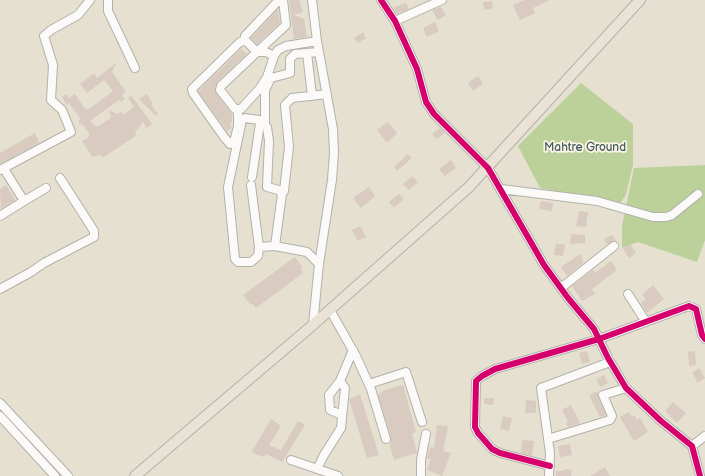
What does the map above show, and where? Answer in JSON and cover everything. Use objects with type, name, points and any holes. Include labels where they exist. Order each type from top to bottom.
[{"type":"main road","points":[[135,476],[313,325],[469,187],[640,0]]},
{"type":"street","points":[[24,201],[2,170],[71,132],[62,110],[51,100],[53,65],[44,36],[51,30],[78,15],[90,0]]},
{"type":"street","points":[[108,0],[108,11],[135,68]]},
{"type":"street","points":[[245,40],[245,36],[279,0]]},
{"type":"street","points":[[238,110],[235,109],[220,88],[286,25],[283,0]]},
{"type":"street","points":[[312,0],[317,41],[333,129],[334,152],[332,180],[319,264],[313,325]]},
{"type":"street","points":[[381,0],[395,20],[417,69],[426,102],[434,114],[488,168],[544,265],[594,329],[610,362],[626,388],[661,421],[692,446],[700,476]]},
{"type":"street","points":[[395,20],[442,0]]},
{"type":"street","points":[[245,40],[258,52],[262,51],[274,56]]},
{"type":"street","points":[[245,40],[240,42],[192,91],[230,144],[234,142],[238,126],[238,110],[255,95],[265,81],[274,56],[278,50],[286,46],[317,41]]},
{"type":"street","points":[[282,194],[281,191],[269,189],[266,184],[269,141],[263,124],[259,120],[248,118],[242,120],[228,187],[235,259],[238,262],[251,262],[258,256],[259,247],[251,181],[263,124],[265,90],[268,83],[275,76],[290,73],[290,59],[295,54],[319,52]]},
{"type":"street","points":[[308,53],[312,96]]},
{"type":"street","points":[[275,246],[282,194],[284,191],[289,147],[285,105],[292,98],[327,94]]},
{"type":"street","points":[[0,288],[50,259],[94,237],[94,231],[60,178]]},
{"type":"street","points":[[0,216],[46,188]]},
{"type":"street","points":[[501,189],[597,201],[653,217],[672,215],[698,194]]},
{"type":"street","points":[[259,247],[275,246],[307,252],[319,264]]},
{"type":"street","points":[[561,288],[614,246]]},
{"type":"street","points":[[628,294],[646,322]]},
{"type":"street","points":[[550,466],[500,453],[487,444],[476,427],[476,381],[482,376],[495,369],[599,339],[689,306],[696,309],[702,335],[705,339]]},
{"type":"street","points":[[330,310],[353,350],[369,384],[386,439]]},
{"type":"street","points":[[342,414],[330,410],[329,395],[340,381],[353,350]]},
{"type":"street","points":[[549,476],[550,453],[541,388],[610,362]]},
{"type":"street","points":[[369,384],[406,372],[422,422]]},
{"type":"street","points":[[317,469],[341,428],[345,388],[340,381]]},
{"type":"street","points":[[548,439],[610,420],[612,416],[603,396],[626,388]]},
{"type":"street","points":[[0,403],[55,476]]},
{"type":"street","points":[[0,416],[17,426],[68,476]]},
{"type":"street","points":[[421,476],[421,460],[426,434]]},
{"type":"street","points":[[692,446],[705,436]]},
{"type":"street","points":[[290,460],[338,476]]},
{"type":"green space","name":"Mahtre Ground","points":[[581,83],[633,124],[633,165],[626,194],[620,204],[540,188],[518,146]]},
{"type":"green space","points":[[705,165],[705,240],[697,262],[638,242],[622,248],[622,226],[634,168]]},
{"type":"building","points":[[289,0],[299,0],[303,12],[294,15],[304,19],[307,37],[294,39]]},
{"type":"building","points":[[525,0],[550,0],[533,8],[535,13],[520,20],[513,5]]},
{"type":"building","points":[[492,1],[493,8],[484,10],[483,2]]},
{"type":"building","points":[[406,3],[409,9],[397,14],[393,8]]},
{"type":"building","points":[[441,7],[446,15],[438,20],[432,10]]},
{"type":"building","points":[[278,9],[280,23],[257,44],[251,38]]},
{"type":"building","points":[[435,22],[439,31],[427,37],[423,28]]},
{"type":"building","points":[[363,32],[366,38],[358,43],[354,38]]},
{"type":"building","points":[[241,49],[247,54],[217,82],[215,89],[216,93],[232,114],[232,122],[230,124],[232,128],[227,131],[198,91]]},
{"type":"building","points":[[117,62],[112,72],[126,92],[122,95],[125,99],[121,102],[119,100],[90,121],[97,127],[111,118],[109,110],[117,114],[121,112],[123,115],[134,107],[128,98],[131,95],[152,124],[147,128],[143,122],[135,133],[136,136],[102,158],[100,155],[92,157],[82,141],[89,137],[89,133],[78,121],[81,119],[69,103],[67,105],[62,97],[66,94],[69,98],[75,94],[85,109],[89,109],[113,91],[104,80],[87,93],[80,84],[94,73],[97,78]]},
{"type":"building","points":[[478,76],[483,84],[473,91],[468,83]]},
{"type":"building","points":[[147,94],[153,104],[151,105],[158,114],[156,116],[139,99]]},
{"type":"building","points":[[388,122],[397,133],[387,143],[377,130]]},
{"type":"building","points":[[440,128],[445,133],[437,139],[432,134]]},
{"type":"building","points":[[35,133],[39,143],[0,164],[0,153]]},
{"type":"building","points":[[408,154],[412,158],[397,171],[394,167]]},
{"type":"building","points":[[451,160],[456,168],[445,176],[439,169]]},
{"type":"building","points":[[412,176],[418,182],[409,190],[403,184]]},
{"type":"building","points":[[6,185],[15,200],[1,209],[0,189]]},
{"type":"building","points":[[369,187],[375,196],[361,208],[353,198]]},
{"type":"building","points":[[399,194],[404,199],[394,208],[389,202]]},
{"type":"building","points":[[541,201],[553,203],[552,211],[539,209]]},
{"type":"building","points":[[579,211],[588,212],[586,227],[576,226]]},
{"type":"building","points":[[360,226],[366,237],[358,241],[352,230]]},
{"type":"building","points":[[571,234],[585,235],[585,243],[570,244]]},
{"type":"building","points":[[612,235],[616,241],[607,244],[604,239]]},
{"type":"building","points":[[556,243],[565,245],[563,256],[554,255]]},
{"type":"building","points":[[630,244],[636,253],[629,258],[623,249]]},
{"type":"building","points":[[580,254],[583,263],[567,276],[561,267]]},
{"type":"building","points":[[295,257],[302,267],[301,269],[303,273],[256,308],[253,304],[251,305],[243,295]]},
{"type":"building","points":[[611,261],[617,270],[592,289],[595,294],[582,301],[572,286],[593,270],[595,273]]},
{"type":"building","points":[[653,285],[664,299],[647,313],[641,303],[646,299],[642,295]]},
{"type":"building","points":[[587,351],[590,362],[582,364],[579,353]]},
{"type":"building","points":[[695,351],[696,365],[689,366],[688,352]]},
{"type":"building","points":[[699,368],[705,378],[698,383],[692,373]]},
{"type":"building","points":[[604,375],[608,383],[600,387],[596,379]]},
{"type":"building","points":[[403,385],[416,432],[412,434],[417,453],[394,460],[390,446],[391,437],[378,395],[385,390]]},
{"type":"building","points":[[598,391],[598,397],[606,415],[600,417],[589,395]]},
{"type":"building","points":[[360,394],[379,455],[367,458],[349,399]]},
{"type":"building","points":[[484,398],[494,398],[493,405],[484,404]]},
{"type":"building","points":[[526,400],[536,401],[536,413],[525,413]]},
{"type":"building","points":[[673,402],[686,413],[677,423],[665,411]]},
{"type":"building","points":[[571,405],[580,423],[568,427],[566,423],[568,422],[562,410]]},
{"type":"building","points":[[629,412],[632,417],[634,415],[637,420],[640,418],[648,432],[634,441],[620,417]]},
{"type":"building","points":[[503,416],[512,418],[509,431],[500,429]]},
{"type":"building","points":[[271,419],[281,426],[269,445],[281,450],[298,421],[305,425],[282,462],[266,454],[264,457],[253,453],[252,451]]},
{"type":"building","points":[[437,425],[448,426],[443,451],[451,453],[442,476],[427,470],[431,459],[427,459],[430,447],[434,448]]},
{"type":"building","points":[[522,440],[534,441],[532,456],[521,453]]},
{"type":"building","points":[[570,444],[572,455],[560,457],[558,446]]},
{"type":"building","points":[[605,467],[610,476],[590,476]]},
{"type":"building","points":[[564,469],[572,470],[571,476],[556,476],[556,471],[564,471]]},
{"type":"cycle path","points":[[381,0],[395,21],[417,69],[426,102],[434,114],[488,168],[544,265],[568,298],[594,329],[608,358],[626,388],[661,421],[692,446],[700,476]]},
{"type":"cycle path","points":[[550,466],[500,453],[492,449],[478,433],[475,427],[476,381],[482,376],[495,369],[599,339],[689,306],[696,309],[702,335],[705,339]]}]
